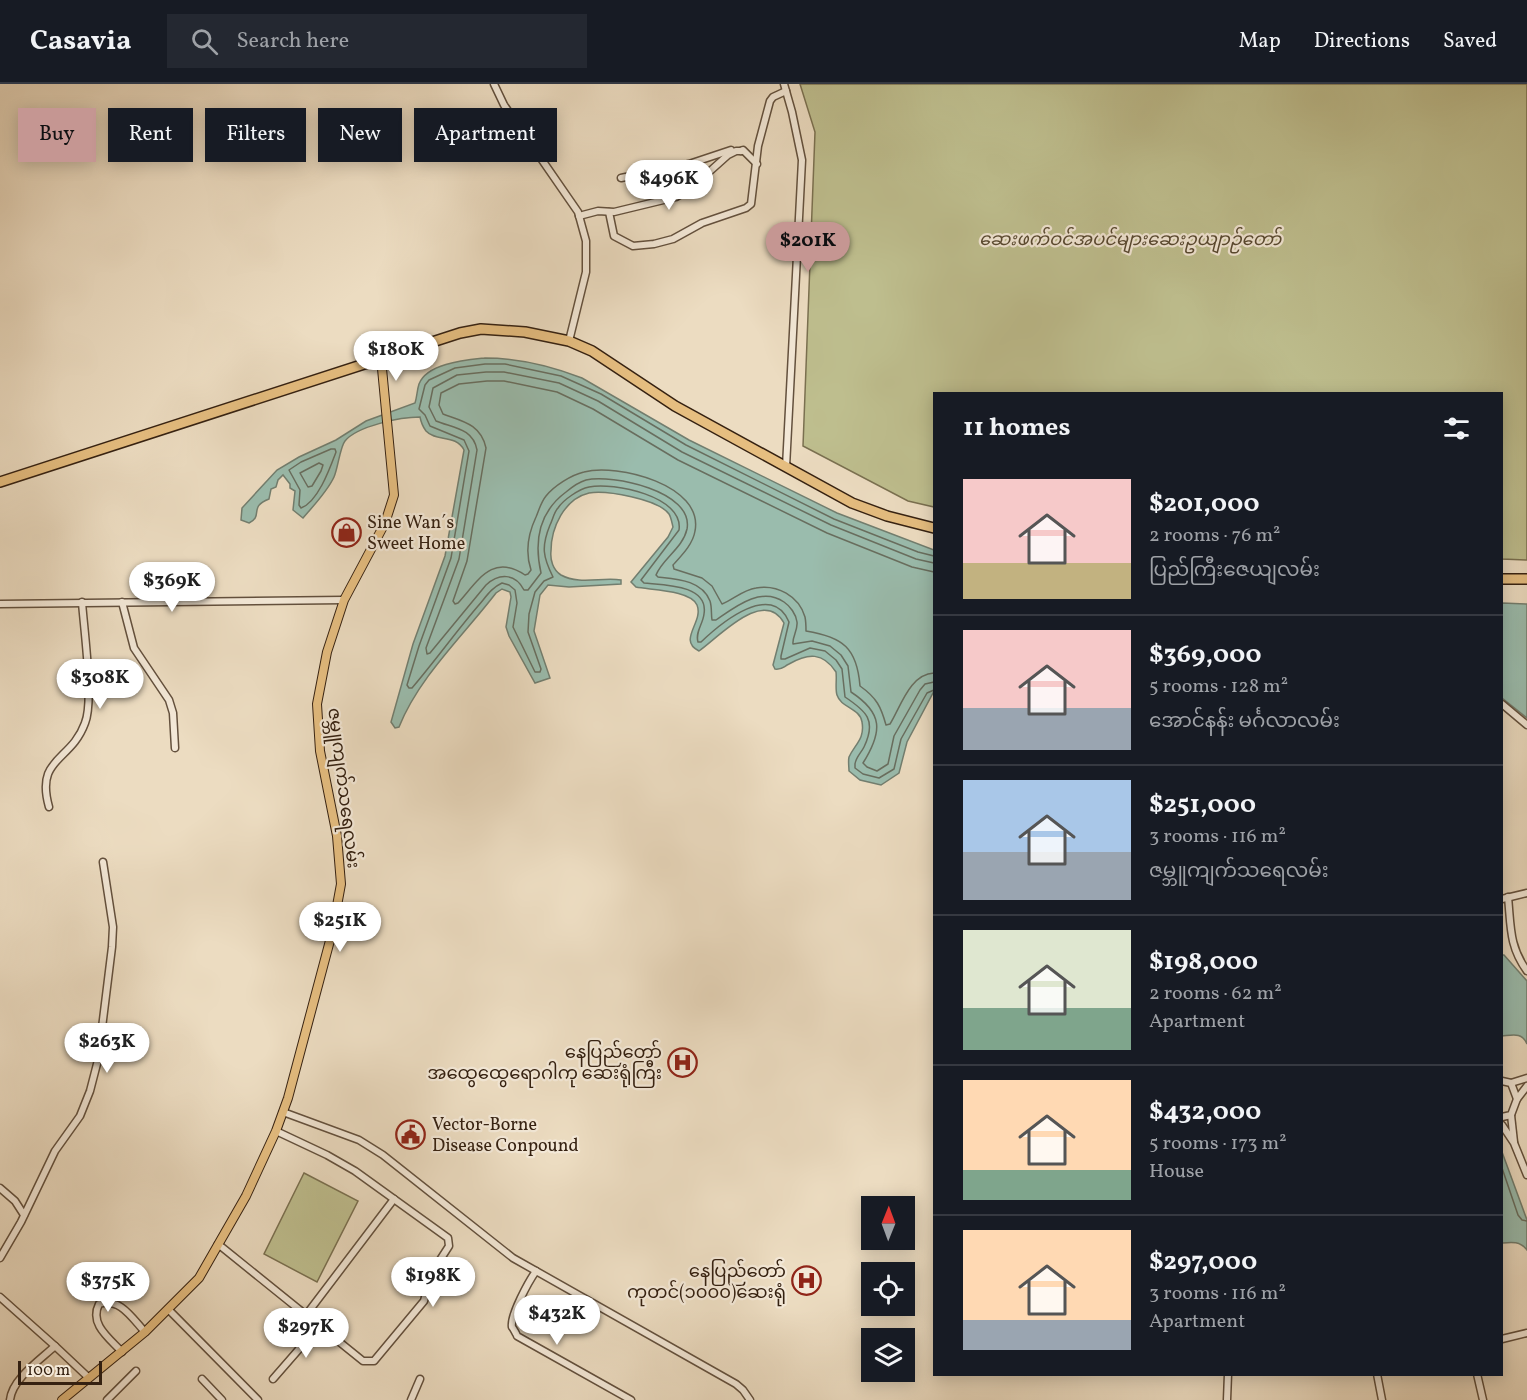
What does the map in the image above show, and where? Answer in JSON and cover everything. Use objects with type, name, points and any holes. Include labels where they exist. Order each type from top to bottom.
[{"type":"highway","points":[[0,482],[381,358],[460,333],[481,329],[525,332],[569,341],[592,351],[675,406],[852,503],[887,516],[933,528]]},
{"type":"highway","points":[[1503,579],[1527,579]]},
{"type":"main road","name":"ဇမ္ဘူကျက်သရေလမ်း","points":[[62,1400],[145,1332],[199,1278],[246,1196],[283,1112],[332,933],[341,884],[337,836],[320,751],[317,704],[327,652],[344,600],[385,523],[394,495],[381,358]]},
{"type":"street","points":[[494,84],[504,105],[579,216],[586,241],[586,273],[569,341]]},
{"type":"street","points":[[784,84],[802,160],[786,467]]},
{"type":"street","points":[[609,212],[614,236],[633,246],[673,240],[702,223],[746,208],[750,204],[758,146],[770,101],[773,97],[786,91]]},
{"type":"street","points":[[621,178],[689,164],[732,150],[742,151],[757,164]]},
{"type":"street","points":[[579,216],[598,211],[609,212],[676,197],[690,189],[728,155],[742,151]]},
{"type":"street","points":[[0,604],[344,600]]},
{"type":"street","points":[[49,807],[45,793],[46,776],[86,723],[88,694],[82,602]]},
{"type":"street","points":[[122,602],[134,648],[171,706],[175,727],[175,748]]},
{"type":"street","points":[[1503,705],[1527,725]]},
{"type":"street","points":[[0,1258],[55,1151],[80,1116],[90,1091],[98,1060],[112,947],[111,907],[102,862]]},
{"type":"street","points":[[1527,893],[1505,898],[1516,957],[1527,972]]},
{"type":"street","points":[[1503,1081],[1511,1083],[1527,1078]]},
{"type":"street","points":[[1511,1083],[1517,1099]]},
{"type":"street","points":[[1514,1143],[1511,1115],[1517,1099],[1527,1086]]},
{"type":"street","points":[[283,1112],[359,1140],[513,1258],[736,1384],[744,1390],[750,1400]]},
{"type":"street","points":[[1503,1117],[1511,1115]]},
{"type":"street","points":[[1503,1126],[1514,1143],[1527,1175]]},
{"type":"street","points":[[218,1245],[363,1361],[374,1361],[424,1301],[430,1274],[449,1246],[448,1238],[327,1155],[276,1131]]},
{"type":"street","points":[[0,1188],[15,1201],[24,1215]]},
{"type":"street","points":[[306,1315],[394,1199]]},
{"type":"street","points":[[536,1271],[526,1287],[513,1321],[512,1327],[517,1336],[631,1400]]},
{"type":"street","points":[[0,1297],[89,1378]]},
{"type":"street","points":[[122,1352],[98,1325],[95,1312],[99,1304],[107,1301],[116,1303],[145,1332]]},
{"type":"street","points":[[168,1309],[258,1400]]},
{"type":"street","points":[[273,1379],[300,1348],[297,1341],[312,1320]]},
{"type":"street","points":[[1503,1339],[1527,1333]]},
{"type":"street","points":[[10,1400],[12,1391],[21,1377],[55,1346]]},
{"type":"street","points":[[106,1400],[136,1371]]},
{"type":"street","points":[[1227,1400],[1228,1376]]},
{"type":"street","points":[[1377,1376],[1382,1400]]},
{"type":"street","points":[[1477,1376],[1483,1400]]},
{"type":"street","points":[[202,1379],[222,1400]]},
{"type":"street","points":[[411,1400],[420,1379]]},
{"type":"green space","name":"ဆေးဖက်ဝင်အပင်များဆေးဥယျာဉ်တော်","points":[[800,84],[1527,84],[1527,560],[1503,559],[1503,392],[933,392],[933,507],[908,501],[803,446],[815,132]]},
{"type":"green space","points":[[304,1173],[358,1201],[317,1282],[264,1254]]},
{"type":"water","points":[[510,359],[582,378],[689,440],[837,513],[933,550],[933,693],[907,742],[899,773],[881,785],[860,780],[849,771],[849,757],[862,733],[861,717],[839,699],[836,693],[836,672],[826,661],[809,656],[796,660],[781,669],[775,669],[773,665],[784,623],[775,613],[765,610],[754,612],[729,626],[699,651],[693,647],[690,642],[698,611],[693,600],[679,594],[636,587],[631,582],[668,537],[673,527],[670,515],[654,504],[643,500],[597,492],[580,496],[566,508],[553,533],[551,558],[556,570],[568,578],[621,580],[621,584],[569,587],[548,585],[540,595],[534,631],[550,678],[535,683],[509,636],[506,627],[511,597],[510,592],[502,589],[496,593],[443,657],[418,691],[399,727],[395,728],[391,722],[413,644],[445,556],[464,450],[456,442],[426,431],[420,417],[380,423],[359,431],[345,441],[331,483],[303,518],[293,510],[295,491],[290,488],[290,484],[283,475],[276,487],[271,489],[269,499],[259,505],[255,517],[249,523],[241,520],[242,508],[277,470],[336,440],[366,421],[415,403],[419,384],[430,371],[468,360]]},
{"type":"water","points":[[1503,603],[1527,604],[1527,718],[1503,699]]},
{"type":"water","points":[[1503,955],[1527,981],[1527,1044],[1520,1036],[1503,1036]]},
{"type":"water","points":[[1503,1155],[1527,1220],[1527,1250],[1512,1242],[1503,1243]]},
{"type":"place","name":"Sine Wan´s Sweet Home","points":[[346,532]]},
{"type":"place","name":"နေပြည်တော် အထွေထွေရောဂါကု ဆေးရုံကြီး","points":[[683,1062]]},
{"type":"place","name":"Vector-Borne Disease Conpound","points":[[411,1134]]},
{"type":"place","name":"နေပြည်တော် ကုတင်(၁၀၀၀)ဆေးရုံ","points":[[807,1281]]}]
